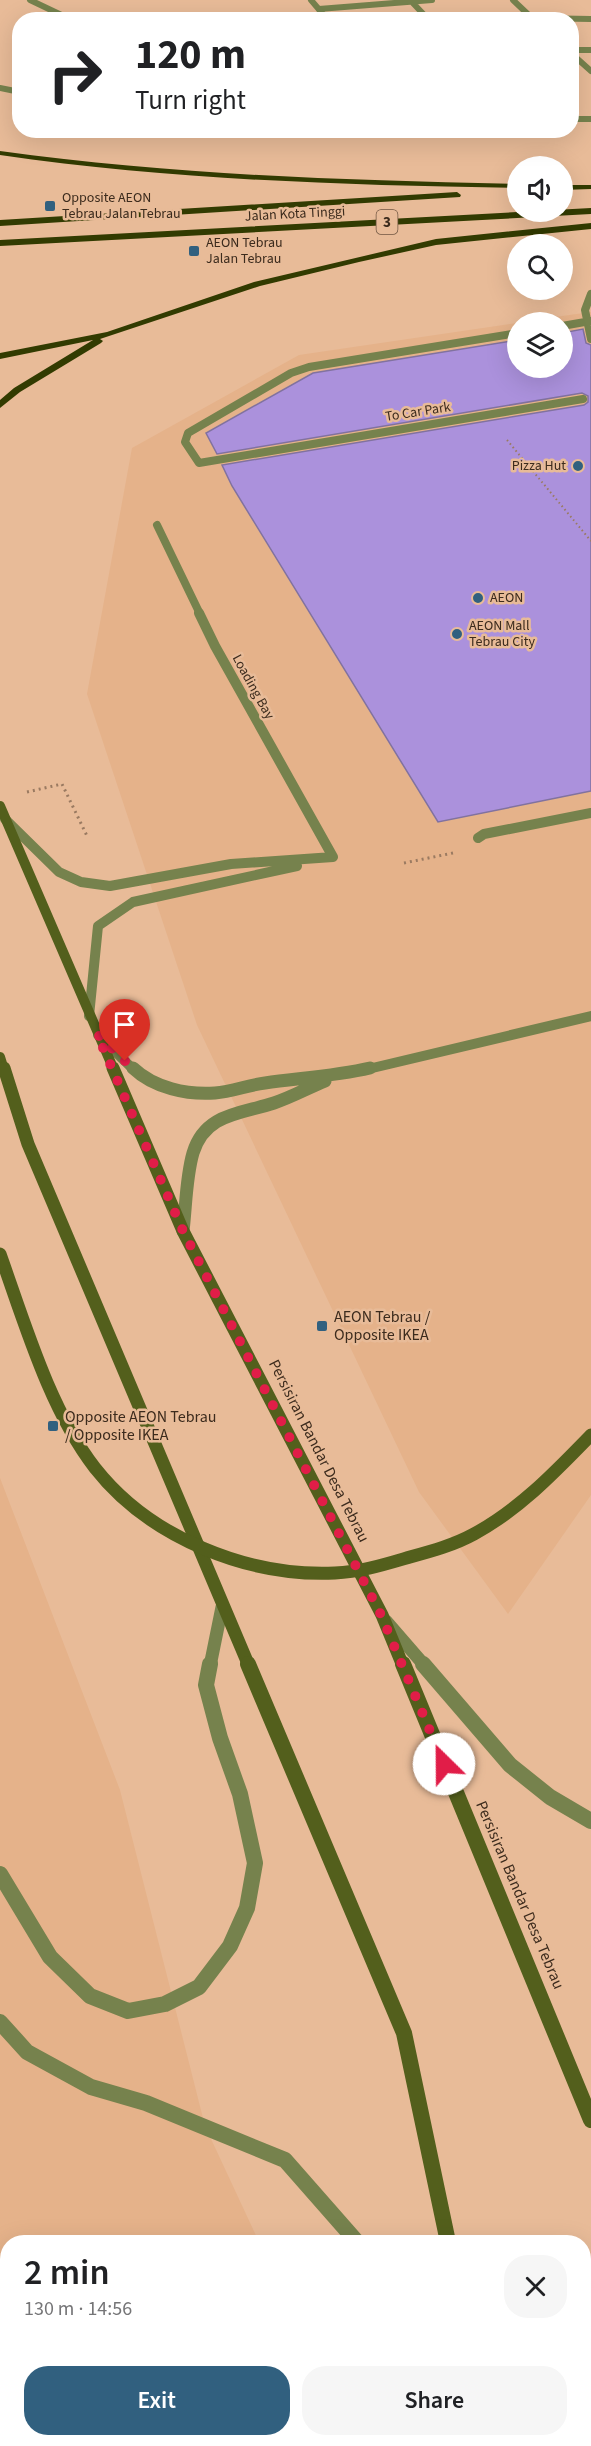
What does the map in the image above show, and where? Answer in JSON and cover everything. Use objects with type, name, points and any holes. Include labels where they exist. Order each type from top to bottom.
[{"type":"highway","points":[[0,153],[55,161],[292,182],[507,186]]},
{"type":"highway","points":[[0,162],[55,161]]},
{"type":"highway","points":[[573,188],[591,187]]},
{"type":"highway","name":"Jalan Kota Tinggi","points":[[0,224],[507,192]]},
{"type":"highway","name":"Jalan Kota Tinggi","points":[[0,243],[591,211]]},
{"type":"highway","points":[[0,356],[109,334],[257,284],[359,258],[436,242],[591,226]]},
{"type":"highway","points":[[0,405],[17,390],[109,334]]},
{"type":"main road","name":"Persisiran Bandar Desa Tebrau","points":[[3,813],[183,1231],[381,1615],[534,1978],[591,2120]]},
{"type":"main road","points":[[0,1057],[28,1144],[404,2033],[447,2235]]},
{"type":"main road","points":[[0,1254],[58,1410],[79,1446],[102,1476],[127,1502],[158,1525],[234,1559],[276,1570],[336,1573],[392,1562],[433,1550],[471,1536],[520,1505],[540,1488],[591,1435]]},
{"type":"street","points":[[30,0],[55,12]]},
{"type":"street","points":[[311,0],[321,12]]},
{"type":"street","points":[[319,9],[432,0]]},
{"type":"street","points":[[513,0],[526,12]]},
{"type":"street","points":[[411,1],[421,12]]},
{"type":"street","points":[[579,59],[591,71]]},
{"type":"street","points":[[591,294],[585,303],[591,339]]},
{"type":"street","points":[[573,324],[588,322]]},
{"type":"street","name":"To Car Park","points":[[507,335],[291,373],[188,433],[185,442],[199,463],[583,399]]},
{"type":"street","name":"Loading Bay","points":[[157,525],[214,646],[333,857]]},
{"type":"street","points":[[3,813],[59,872],[81,882],[110,886],[231,864],[333,857]]},
{"type":"street","points":[[478,838],[484,834],[591,813]]},
{"type":"street","points":[[89,1016],[99,927],[120,909],[133,902],[333,857]]},
{"type":"street","points":[[97,1034],[139,1074],[158,1084],[175,1090],[215,1093],[265,1083],[337,1076],[591,1016]]},
{"type":"street","points":[[183,1231],[192,1176],[193,1154],[200,1138],[212,1125],[225,1116],[275,1103],[337,1076]]},
{"type":"street","points":[[0,1874],[50,1957],[90,1996],[128,2011],[165,2004],[199,1987],[230,1946],[247,1908],[255,1863],[240,1794],[220,1738],[206,1685],[222,1607]]},
{"type":"street","points":[[381,1615],[510,1765],[550,1797],[591,1821]]},
{"type":"street","points":[[0,2022],[27,2052],[91,2087],[146,2103],[285,2160],[351,2235]]},
{"type":"path","points":[[487,415],[591,541]]},
{"type":"path","points":[[21,793],[62,784],[88,838]]},
{"type":"path","points":[[404,863],[458,852],[453,844]]},
{"type":"shaded area","name":"AEON Mall Tebrau City","points":[[591,312],[591,1495],[508,1614],[419,1492],[197,1025],[87,694],[132,448],[299,355],[507,324],[507,378],[573,378],[573,314]]},
{"type":"shaded area","points":[[0,1478],[120,1790],[205,2126],[256,2235],[0,2235]]},
{"type":"building","name":"AEON Mall Tebrau City","points":[[583,329],[586,343],[591,345],[591,791],[438,822],[232,486],[222,465],[584,405],[588,402],[588,396],[582,393],[217,454],[206,433],[313,373],[507,342],[507,378],[573,378],[573,331]]},
{"type":"place","name":"Opposite AEON Tebrau Jalan Tebrau","points":[[50,206]]},
{"type":"place","name":"AEON Tebrau Jalan Tebrau","points":[[194,251]]},
{"type":"place","name":"Pizza Hut","points":[[578,466]]},
{"type":"place","name":"AEON","points":[[478,598]]},
{"type":"place","name":"AEON Mall Tebrau City","points":[[457,634]]},
{"type":"place","name":"AEON Tebrau / Opposite IKEA","points":[[322,1326]]},
{"type":"place","name":"Opposite AEON Tebrau / Opposite IKEA","points":[[53,1426]]},
{"type":"route","points":[[125,1061],[97,1034],[183,1231],[381,1615],[444,1764]]}]
